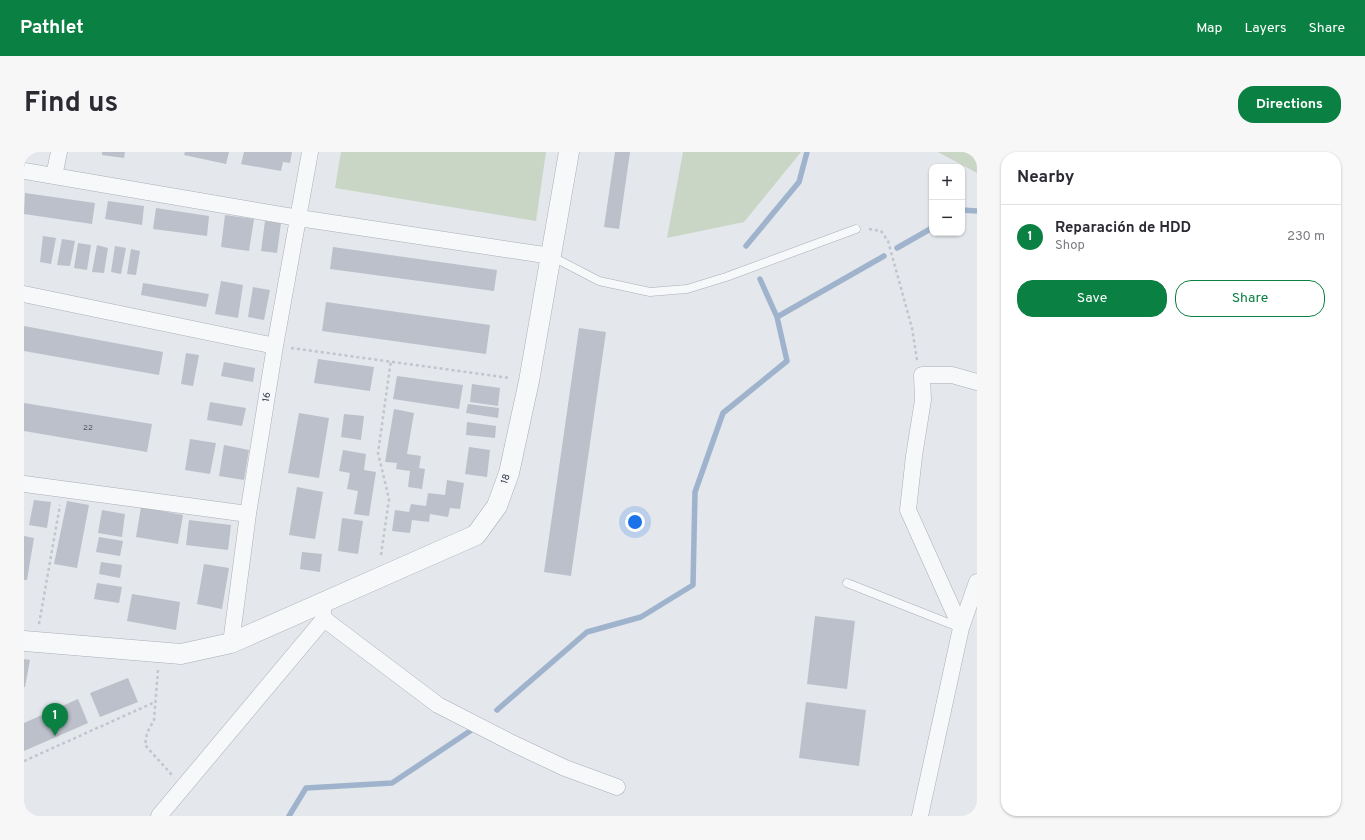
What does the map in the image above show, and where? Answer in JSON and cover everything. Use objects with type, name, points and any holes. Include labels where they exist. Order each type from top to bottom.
[{"type":"street","points":[[54,176],[59,152]]},
{"type":"street","name":"16","points":[[231,643],[248,514],[275,346],[310,152]]},
{"type":"street","name":"18","points":[[30,642],[181,654],[231,643],[323,611],[378,578],[476,536],[496,506],[509,473],[528,381],[569,152]]},
{"type":"street","points":[[24,171],[299,218],[551,256]]},
{"type":"street","points":[[24,294],[275,346]]},
{"type":"street","points":[[961,628],[908,510],[914,456],[923,400],[922,375],[952,375],[977,382]]},
{"type":"street","points":[[24,484],[248,514]]},
{"type":"street","points":[[920,816],[961,628],[977,582]]},
{"type":"street","points":[[159,816],[323,611],[438,705],[565,768],[617,787]]},
{"type":"lane","points":[[551,256],[599,280],[650,292],[687,289],[726,277],[856,229]]},
{"type":"lane","points":[[847,583],[961,628]]},
{"type":"path","points":[[856,229],[881,231],[888,241],[912,328],[915,355],[922,375]]},
{"type":"path","points":[[275,346],[391,360],[528,381]]},
{"type":"path","points":[[378,578],[389,499],[378,452],[391,360]]},
{"type":"path","points":[[30,642],[62,489]]},
{"type":"path","points":[[160,652],[154,720],[147,733],[145,745],[182,787]]},
{"type":"path","points":[[24,761],[155,702]]},
{"type":"green space","points":[[341,152],[546,152],[536,221],[335,188]]},
{"type":"green space","points":[[683,152],[801,152],[744,222],[667,238]]},
{"type":"green space","points":[[938,152],[977,152],[977,173],[965,167],[965,164],[960,164]]},
{"type":"building","points":[[102,152],[125,152],[124,158],[102,155]]},
{"type":"building","points":[[185,152],[229,152],[226,164],[184,155]]},
{"type":"building","points":[[244,152],[292,152],[290,163],[283,162],[281,171],[241,164]]},
{"type":"building","points":[[615,152],[630,152],[619,229],[604,227]]},
{"type":"building","points":[[25,193],[95,203],[92,224],[24,214]]},
{"type":"building","points":[[108,201],[144,206],[142,225],[105,219]]},
{"type":"building","points":[[156,208],[209,216],[207,236],[153,229]]},
{"type":"building","points":[[225,215],[254,219],[249,251],[221,247]]},
{"type":"building","points":[[265,221],[281,223],[277,253],[261,251]]},
{"type":"building","points":[[43,236],[56,238],[51,264],[40,262]]},
{"type":"building","points":[[62,239],[75,241],[70,266],[57,265]]},
{"type":"building","points":[[78,243],[91,245],[87,270],[74,268]]},
{"type":"building","points":[[97,245],[108,248],[104,273],[92,272]]},
{"type":"building","points":[[115,246],[126,248],[121,274],[111,272]]},
{"type":"building","points":[[333,247],[497,270],[494,291],[330,269]]},
{"type":"building","points":[[131,249],[140,251],[136,275],[127,274]]},
{"type":"building","points":[[221,281],[243,285],[238,318],[215,314]]},
{"type":"building","points":[[143,283],[209,294],[206,307],[141,295]]},
{"type":"building","points":[[253,287],[270,290],[264,320],[248,317]]},
{"type":"building","points":[[326,302],[490,325],[486,354],[322,331]]},
{"type":"building","points":[[24,326],[163,352],[159,375],[24,351]]},
{"type":"building","points":[[579,328],[606,332],[571,576],[544,572]]},
{"type":"building","points":[[186,353],[199,355],[193,386],[181,384]]},
{"type":"building","points":[[318,359],[374,367],[370,391],[314,383]]},
{"type":"building","points":[[224,362],[255,368],[253,382],[221,376]]},
{"type":"building","points":[[397,376],[463,385],[459,409],[393,399]]},
{"type":"building","points":[[472,384],[500,388],[498,406],[470,402]]},
{"type":"building","points":[[210,402],[246,408],[242,426],[207,420]]},
{"type":"building","points":[[24,403],[152,424],[147,452],[24,431]]},
{"type":"building","points":[[468,404],[499,408],[498,418],[466,413]]},
{"type":"building","points":[[394,409],[414,413],[407,454],[421,456],[419,468],[425,469],[422,489],[408,487],[410,471],[396,469],[397,463],[385,462]]},
{"type":"building","points":[[299,413],[329,418],[319,478],[288,473]]},
{"type":"building","points":[[344,414],[364,416],[361,440],[341,437]]},
{"type":"building","points":[[467,422],[496,426],[495,438],[466,435]]},
{"type":"building","points":[[190,439],[216,443],[210,474],[185,470]]},
{"type":"building","points":[[224,445],[249,450],[244,480],[219,476]]},
{"type":"building","points":[[469,447],[490,450],[487,477],[465,474]]},
{"type":"building","points":[[343,450],[366,454],[364,470],[376,472],[369,516],[354,514],[358,491],[347,489],[350,473],[339,471]]},
{"type":"building","points":[[447,480],[464,483],[460,509],[450,508],[448,517],[430,514],[429,522],[412,520],[410,533],[392,531],[395,510],[409,512],[411,504],[426,506],[428,493],[445,495]]},
{"type":"building","points":[[297,487],[323,492],[315,539],[289,535]]},
{"type":"building","points":[[34,500],[51,502],[47,528],[29,525]]},
{"type":"building","points":[[67,501],[89,505],[77,568],[54,564]]},
{"type":"building","points":[[141,507],[183,515],[178,544],[136,537]]},
{"type":"building","points":[[102,510],[125,514],[122,537],[98,533]]},
{"type":"building","points":[[342,518],[363,521],[358,554],[338,551]]},
{"type":"building","points":[[189,520],[231,525],[228,550],[186,545]]},
{"type":"building","points":[[24,536],[34,538],[27,580],[24,580]]},
{"type":"building","points":[[99,537],[123,541],[120,556],[96,552]]},
{"type":"building","points":[[302,552],[322,554],[320,572],[300,569]]},
{"type":"building","points":[[101,562],[122,565],[120,578],[99,574]]},
{"type":"building","points":[[204,564],[229,568],[222,609],[197,604]]},
{"type":"building","points":[[97,583],[122,587],[119,603],[94,599]]},
{"type":"building","points":[[132,594],[180,602],[176,630],[127,621]]},
{"type":"building","points":[[815,616],[855,621],[847,689],[807,684]]},
{"type":"building","points":[[24,659],[30,660],[25,687],[24,687]]},
{"type":"building","points":[[128,678],[138,702],[100,717],[90,693]]},
{"type":"building","points":[[78,699],[88,723],[24,751],[24,723]]},
{"type":"building","points":[[806,702],[866,710],[859,766],[799,758]]},
{"type":"waterway","points":[[746,246],[799,182],[807,152]]},
{"type":"waterway","points":[[965,210],[977,211]]},
{"type":"waterway","points":[[897,248],[929,230]]},
{"type":"waterway","points":[[777,317],[884,256]]},
{"type":"waterway","points":[[497,710],[587,632],[641,617],[693,585],[695,492],[723,413],[787,361],[777,317],[760,279]]},
{"type":"waterway","points":[[289,816],[306,788],[392,783],[470,731]]},
{"type":"place","name":"Reparación de HDD","points":[[55,736]]}]
